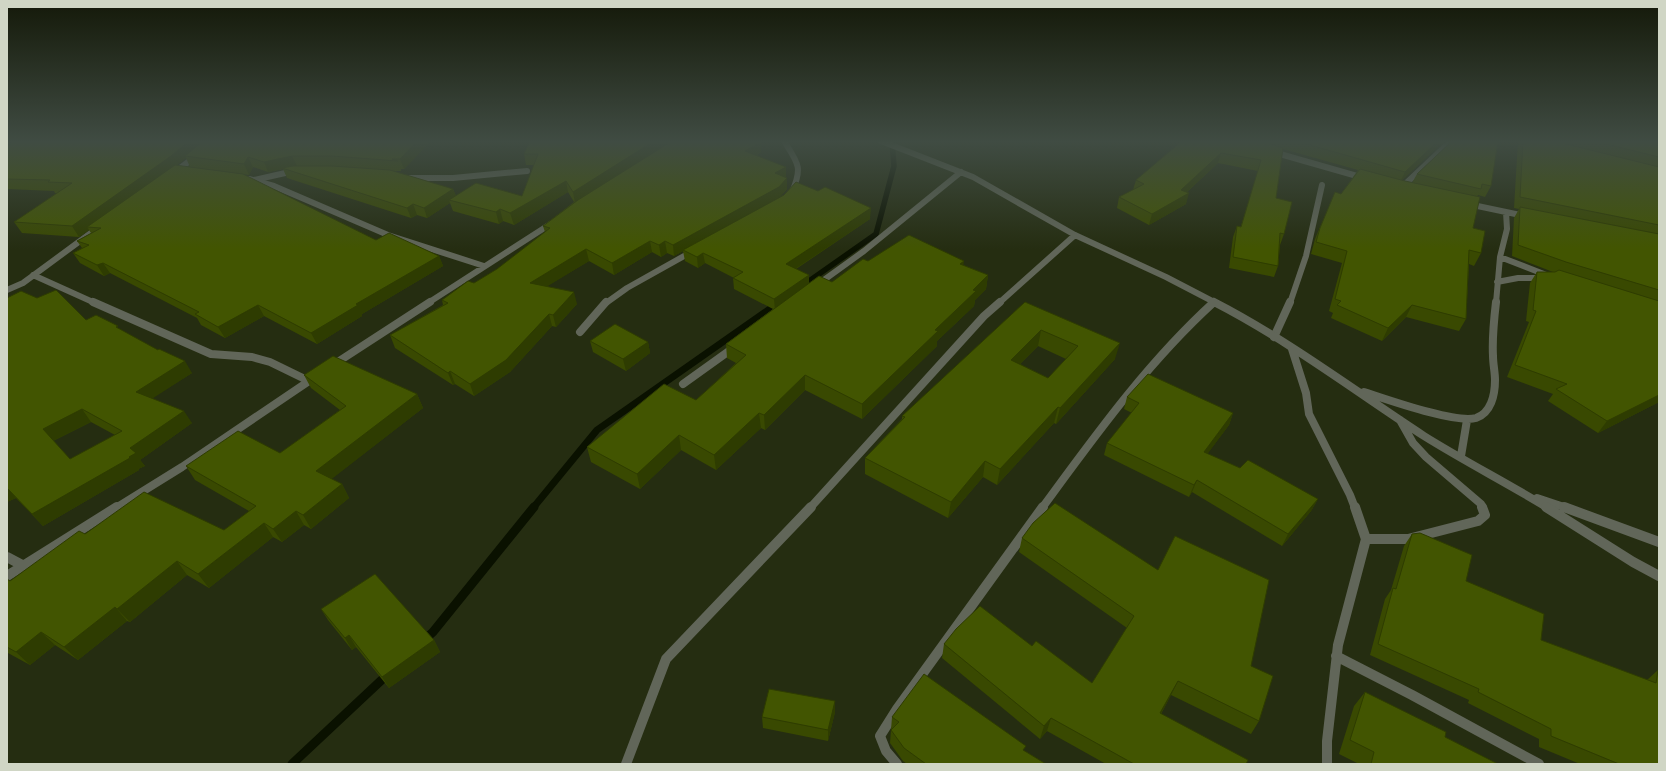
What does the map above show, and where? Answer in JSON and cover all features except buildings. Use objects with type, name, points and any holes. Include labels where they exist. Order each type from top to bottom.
[{"type":"street","points":[[239,177],[274,186],[388,235],[484,266]]},
{"type":"street","points":[[254,180],[268,177]]},
{"type":"street","points":[[400,177],[466,177]]},
{"type":"street","points":[[786,198],[794,190],[798,177]]},
{"type":"street","points":[[814,288],[864,251],[955,177]]},
{"type":"street","points":[[971,177],[1028,207],[1075,235],[1166,277],[1238,314],[1399,418],[1633,562],[1659,576]]},
{"type":"street","points":[[1359,177],[1373,181]]},
{"type":"street","points":[[1402,188],[1413,177]]},
{"type":"street","points":[[1274,338],[1295,291],[1306,256],[1322,185]]},
{"type":"street","points":[[1394,186],[1409,190]]},
{"type":"street","points":[[1459,202],[1530,217]]},
{"type":"street","points":[[1357,390],[1436,414],[1467,420],[1477,418],[1488,410],[1492,400],[1495,381],[1493,356],[1497,282],[1500,257],[1507,229],[1506,212]]},
{"type":"street","points":[[7,576],[182,467],[325,370],[484,266],[556,221]]},
{"type":"street","points":[[7,290],[23,283],[102,225]]},
{"type":"street","points":[[626,764],[666,659],[831,487],[984,316],[1075,235]]},
{"type":"street","points":[[580,332],[607,301],[627,288],[701,247]]},
{"type":"street","points":[[1497,282],[1531,277],[1557,278],[1500,257]]},
{"type":"street","points":[[33,275],[211,354],[252,357],[270,362],[309,381]]},
{"type":"street","points":[[897,764],[886,753],[880,736],[897,709],[1115,410],[1188,324],[1214,302]]},
{"type":"street","points":[[683,384],[739,343]]},
{"type":"street","points":[[1292,349],[1306,393],[1309,414],[1350,495],[1366,539],[1336,656],[1327,741],[1328,764]]},
{"type":"street","points":[[1366,539],[1408,539],[1478,521],[1485,515],[1481,504],[1426,457],[1413,443],[1399,418]]},
{"type":"street","points":[[1461,456],[1467,420]]},
{"type":"street","points":[[1523,493],[1659,542]]},
{"type":"street","points":[[7,558],[24,566]]},
{"type":"street","points":[[1336,656],[1412,695],[1539,764]]},
{"type":"waterway","points":[[802,286],[876,234],[891,177]]},
{"type":"waterway","points":[[533,508],[597,430],[777,304]]},
{"type":"waterway","points":[[423,641],[433,632],[534,507]]},
{"type":"waterway","points":[[292,764],[388,674]]}]
